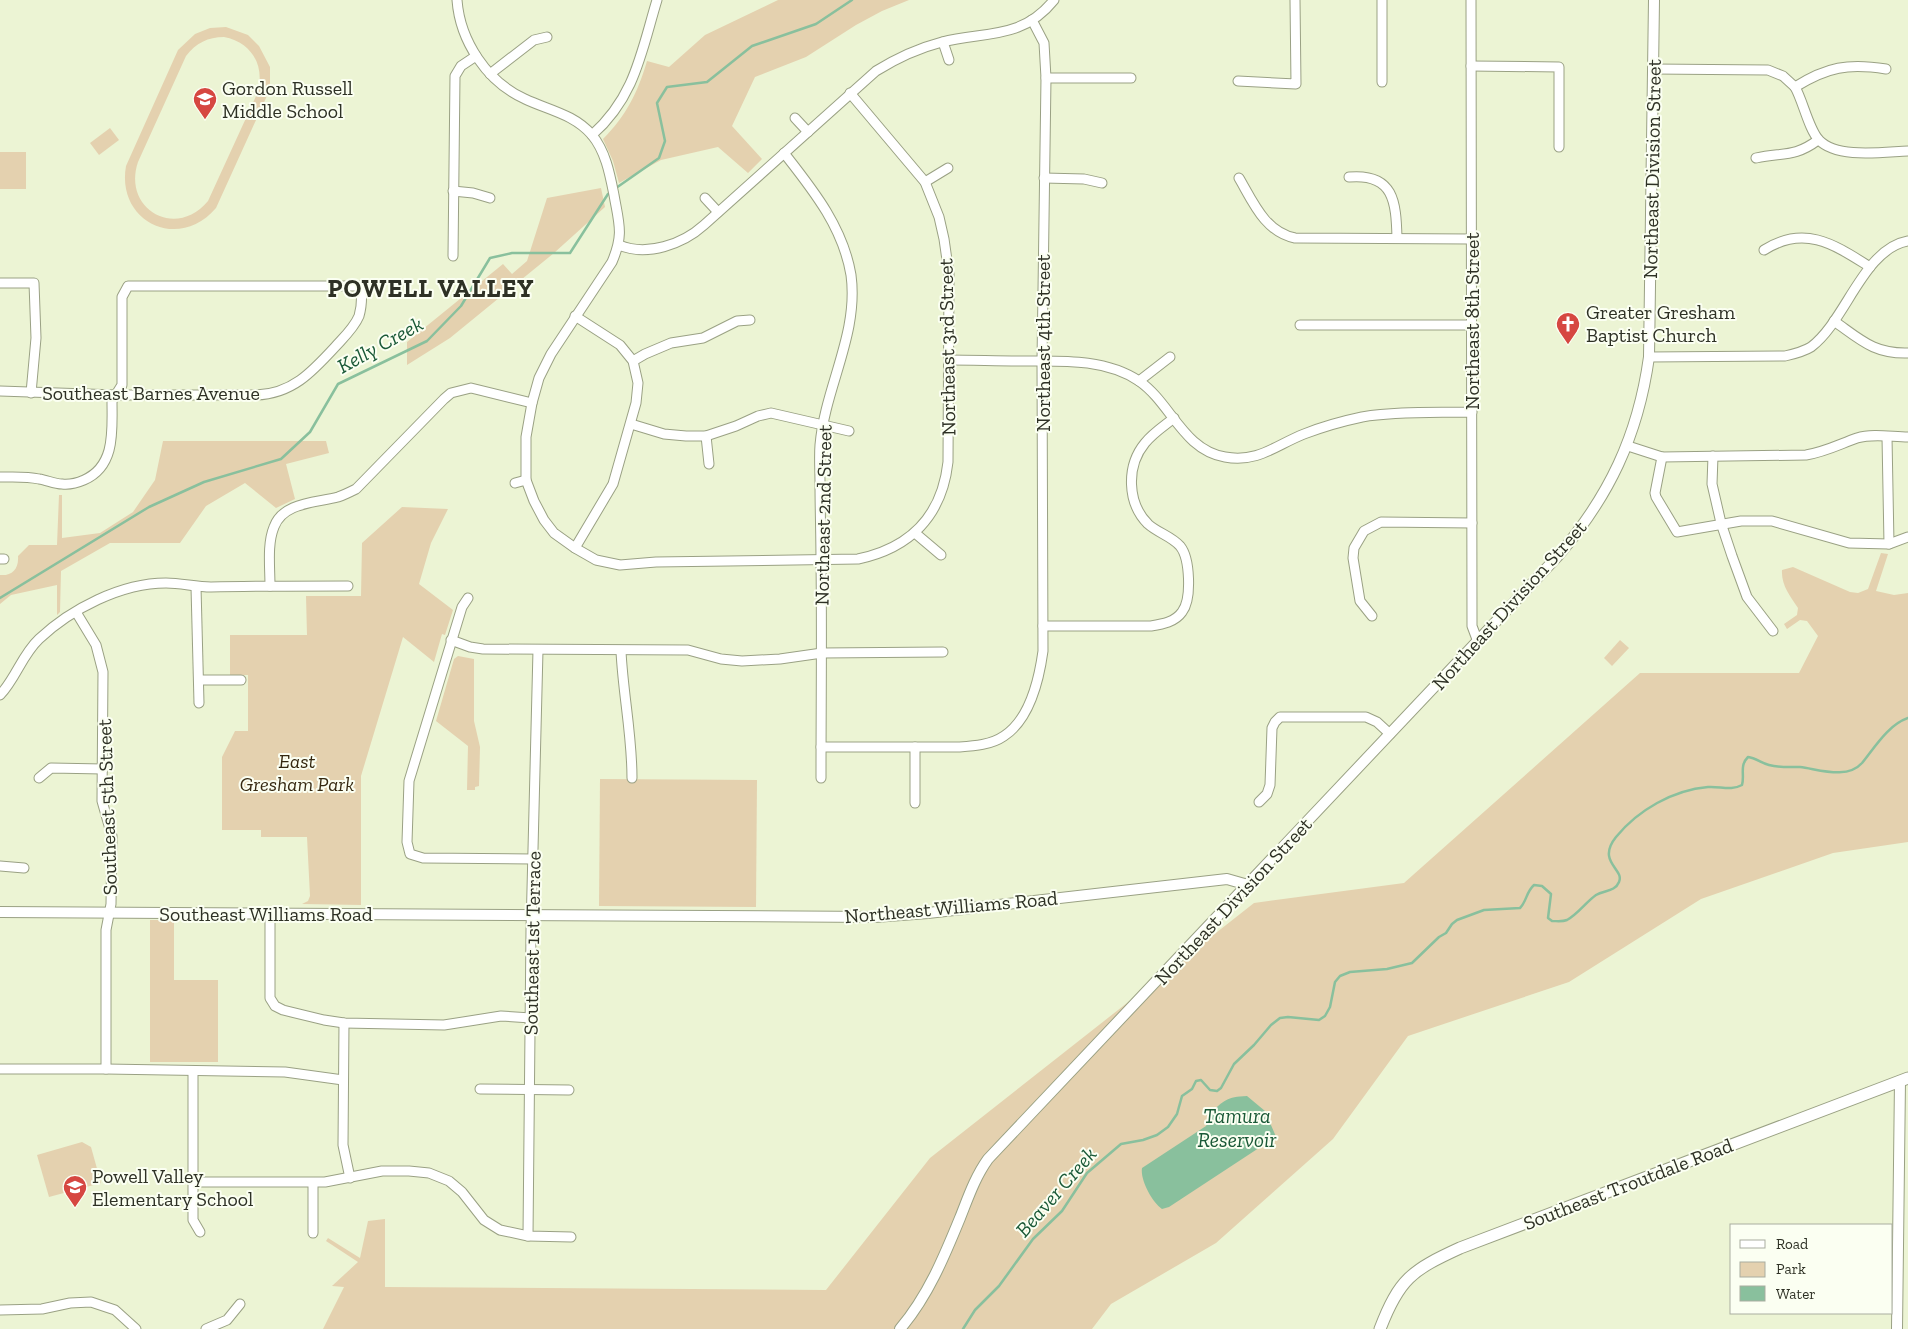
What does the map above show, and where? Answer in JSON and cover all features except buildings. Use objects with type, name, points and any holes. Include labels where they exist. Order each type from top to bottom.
[{"type":"main road","name":"Southeast Troutdale Road","points":[[1380,1329],[1400,1288],[1412,1274],[1432,1261],[1460,1248],[1904,1079]]},
{"type":"street","points":[[457,0],[462,26],[476,56],[490,74],[512,92],[562,113],[578,123],[592,136],[606,160],[620,230],[619,245],[612,262],[551,354],[540,378],[532,403],[526,437],[526,480],[516,484]]},
{"type":"street","points":[[592,136],[606,123],[624,98],[632,80],[657,0]]},
{"type":"street","points":[[619,245],[638,249],[655,248],[673,244],[698,231],[876,71],[907,54],[943,42],[999,34],[1017,28],[1047,9],[1054,0]]},
{"type":"street","points":[[1238,81],[1296,84],[1295,0]]},
{"type":"street","points":[[1382,0],[1382,82]]},
{"type":"street","name":"Northeast 8th Street","points":[[1471,0],[1472,626],[1478,642]]},
{"type":"street","name":"Northeast Division Street","points":[[900,1329],[924,1296],[939,1269],[974,1183],[984,1166],[1478,642],[1576,534],[1605,492],[1628,446],[1642,399],[1649,357],[1654,0]]},
{"type":"street","name":"Northeast 4th Street","points":[[821,746],[915,748],[977,746],[1003,736],[1012,729],[1025,710],[1040,669],[1043,651],[1042,361],[1046,78],[1044,43],[1032,20]]},
{"type":"street","points":[[490,74],[534,40],[547,37]]},
{"type":"street","points":[[943,42],[949,60]]},
{"type":"street","points":[[453,256],[455,76],[461,66],[476,56]]},
{"type":"street","points":[[1471,66],[1559,67],[1559,147]]},
{"type":"street","points":[[1795,87],[1821,72],[1838,67],[1886,68]]},
{"type":"street","points":[[1653,69],[1768,70],[1783,76],[1795,87],[1818,140],[1835,150],[1844,152],[1908,151]]},
{"type":"street","points":[[1046,78],[1131,78]]},
{"type":"street","name":"Northeast 3rd Street","points":[[526,480],[544,520],[554,533],[596,560],[620,564],[656,562],[848,561],[885,551],[915,533],[935,508],[947,472],[949,274],[947,251],[925,182],[850,93]]},
{"type":"street","points":[[795,118],[808,132]]},
{"type":"street","points":[[1756,158],[1799,152],[1818,140]]},
{"type":"street","name":"Northeast 2nd Street","points":[[784,153],[829,215],[841,240],[850,274],[852,292],[850,323],[827,400],[820,447],[822,653],[820,778]]},
{"type":"street","points":[[925,182],[948,168]]},
{"type":"street","points":[[1349,177],[1363,176],[1372,179],[1389,191],[1394,200],[1396,211],[1397,238]]},
{"type":"street","points":[[1044,178],[1084,179],[1102,183]]},
{"type":"street","points":[[1239,178],[1270,227],[1286,236],[1295,238],[1471,238]]},
{"type":"street","points":[[453,191],[473,193],[490,198]]},
{"type":"street","points":[[705,198],[718,212]]},
{"type":"street","points":[[1764,250],[1776,242],[1790,238],[1813,239],[1836,245],[1870,267]]},
{"type":"street","points":[[1649,357],[1785,356],[1810,347],[1834,321],[1870,267],[1888,250],[1908,241]]},
{"type":"street","points":[[0,283],[34,283],[36,338],[31,393]]},
{"type":"street","name":"Southeast Barnes Avenue","points":[[0,392],[116,395],[256,395],[275,393],[284,390],[309,374],[354,326],[361,309],[361,286],[128,286],[122,297],[122,385],[116,395]]},
{"type":"street","points":[[575,316],[620,345],[633,361],[638,382],[631,424],[613,484],[575,548]]},
{"type":"street","points":[[633,361],[671,343],[703,338],[737,321],[750,320]]},
{"type":"street","points":[[1834,321],[1875,349],[1892,354],[1908,353]]},
{"type":"street","points":[[1300,325],[1472,325]]},
{"type":"street","points":[[1138,381],[1170,357]]},
{"type":"street","points":[[949,360],[1087,363],[1111,369],[1138,381],[1154,394],[1192,441],[1208,451],[1225,457],[1243,458],[1261,455],[1302,435],[1363,417],[1405,413],[1472,412]]},
{"type":"street","points":[[270,586],[270,548],[274,527],[284,512],[296,506],[340,497],[356,489],[444,398],[452,393],[471,388],[532,403]]},
{"type":"street","points":[[0,477],[31,477],[56,484],[68,484],[77,483],[90,477],[104,464],[111,446],[112,401],[116,395]]},
{"type":"street","points":[[631,424],[664,434],[706,436],[758,416],[771,414],[849,431]]},
{"type":"street","points":[[1043,626],[1151,626],[1165,624],[1175,619],[1182,612],[1186,603],[1188,569],[1184,552],[1172,539],[1155,530],[1142,516],[1134,499],[1131,481],[1134,462],[1142,445],[1174,418]]},
{"type":"street","points":[[706,436],[709,464]]},
{"type":"street","points":[[1628,446],[1662,457],[1806,455],[1828,450],[1859,437],[1908,437]]},
{"type":"street","points":[[1887,437],[1889,544]]},
{"type":"street","points":[[1713,456],[1712,484],[1721,523],[1747,597],[1773,632]]},
{"type":"street","points":[[1662,457],[1655,493],[1677,532],[1721,523],[1742,521],[1772,522],[1849,543],[1889,544],[1908,537]]},
{"type":"street","points":[[1372,616],[1360,601],[1353,558],[1354,548],[1364,531],[1381,522],[1472,523]]},
{"type":"street","points":[[915,533],[940,555]]},
{"type":"street","points":[[0,695],[27,652],[40,639],[76,612],[105,597],[147,584],[167,582],[196,587],[348,586]]},
{"type":"street","points":[[196,587],[199,703]]},
{"type":"street","points":[[468,598],[462,607],[451,640],[409,781],[407,842],[410,854],[423,858],[533,859]]},
{"type":"street","name":"Southeast 5th Street","points":[[76,612],[96,645],[102,662],[102,801],[112,836],[111,904],[106,930],[106,1069]]},
{"type":"street","points":[[451,640],[470,647],[483,649],[688,650],[721,659],[742,661],[770,660],[822,653],[943,652]]},
{"type":"street","name":"Southeast 1st Terrace","points":[[528,1236],[531,929],[533,915],[538,650]]},
{"type":"street","points":[[622,651],[623,685],[632,746],[632,778]]},
{"type":"street","points":[[199,680],[241,680]]},
{"type":"street","points":[[1259,802],[1267,794],[1270,785],[1272,728],[1274,722],[1280,717],[1366,717],[1376,722],[1390,734]]},
{"type":"street","points":[[915,748],[915,803]]},
{"type":"street","points":[[39,778],[51,768],[102,769]]},
{"type":"street","points":[[0,866],[24,868]]},
{"type":"street","name":"Northeast Williams Road","points":[[533,915],[894,916],[1227,879],[1248,885]]},
{"type":"street","name":"Southeast Williams Road","points":[[0,912],[533,915]]},
{"type":"street","points":[[270,914],[270,998],[275,1006],[282,1010],[344,1023],[444,1025],[501,1016],[531,1018]]},
{"type":"street","points":[[344,1023],[343,1146],[350,1178]]},
{"type":"street","points":[[0,1069],[285,1072],[344,1080]]},
{"type":"street","points":[[193,1071],[192,1220],[200,1232]]},
{"type":"street","points":[[1897,1329],[1904,1079]]},
{"type":"street","points":[[480,1089],[569,1090]]},
{"type":"street","points":[[193,1182],[313,1183],[382,1171],[409,1170],[429,1173],[449,1181],[462,1192],[484,1220],[500,1230],[528,1236],[570,1238]]},
{"type":"street","points":[[313,1183],[313,1233]]},
{"type":"street","points":[[0,1310],[42,1309],[70,1303],[91,1302],[115,1310],[136,1329]]},
{"type":"street","points":[[206,1329],[227,1320],[240,1304]]},
{"type":"green space","points":[[778,0],[909,0],[882,11],[856,25],[806,57],[755,77],[732,126],[762,159],[748,173],[718,147],[661,160],[619,183],[613,161],[603,139],[625,112],[640,83],[647,61],[669,67],[705,35]]},
{"type":"green space","points":[[226,27],[248,35],[259,46],[270,67],[270,83],[266,98],[216,208],[201,221],[185,228],[169,229],[153,224],[140,216],[131,202],[125,186],[126,166],[178,50],[195,34],[210,28]],"holes":[[[224,37],[234,40],[249,50],[258,65],[260,74],[257,94],[208,201],[195,212],[181,218],[168,218],[155,214],[145,205],[138,193],[135,179],[138,162],[186,56],[198,44],[213,38]]]},
{"type":"green space","points":[[110,128],[119,140],[99,155],[90,143]]},
{"type":"green space","points":[[0,152],[26,152],[26,189],[0,189]]},
{"type":"green space","points":[[601,188],[605,207],[554,253],[450,338],[407,365],[407,342],[503,264],[512,274],[527,261],[547,198]]},
{"type":"green space","points":[[163,441],[326,441],[329,453],[286,464],[295,499],[276,508],[245,483],[206,506],[180,543],[110,543],[61,571],[60,612],[57,615],[57,585],[11,595],[0,604],[0,575],[14,571],[18,556],[29,545],[57,545],[59,495],[62,495],[62,538],[100,533],[133,512],[155,480]]},
{"type":"green space","name":"East Gresham Park","points":[[402,507],[448,509],[431,543],[419,584],[453,610],[445,635],[442,634],[434,662],[403,637],[361,776],[361,905],[302,904],[308,901],[310,896],[307,837],[261,837],[261,830],[222,830],[222,757],[235,731],[248,731],[248,675],[230,675],[230,635],[307,635],[306,596],[361,596],[362,543]]},
{"type":"green space","points":[[1881,553],[1888,554],[1876,591],[1894,595],[1908,593],[1908,842],[1833,853],[1701,899],[1569,982],[1408,1036],[1333,1139],[1216,1243],[1111,1304],[1092,1329],[323,1329],[344,1287],[332,1286],[358,1262],[326,1241],[328,1238],[360,1258],[368,1221],[385,1219],[385,1287],[826,1290],[930,1158],[1254,903],[1404,883],[1640,673],[1799,673],[1818,636],[1807,621],[1800,620],[1787,629],[1784,624],[1797,615],[1798,608],[1789,595],[1782,570],[1793,567],[1850,592],[1858,593],[1868,589]]},
{"type":"green space","points":[[1620,640],[1629,648],[1612,666],[1604,658]]},
{"type":"green space","points":[[458,656],[474,659],[474,721],[480,747],[479,786],[475,787],[475,790],[467,790],[468,746],[436,721],[454,659]]},
{"type":"green space","points":[[600,779],[757,780],[756,907],[599,906]]},
{"type":"green space","points":[[150,920],[174,920],[174,980],[218,980],[218,1062],[150,1062]]},
{"type":"green space","points":[[82,1142],[91,1147],[101,1183],[49,1197],[37,1155]]},
{"type":"water","name":"Tamura Reservoir","points":[[1247,1096],[1265,1111],[1277,1139],[1268,1142],[1169,1207],[1162,1209],[1158,1206],[1148,1190],[1143,1178],[1142,1168],[1206,1126],[1209,1121],[1209,1114],[1223,1102],[1234,1097]]},
{"type":"waterway","name":"Kelly Creek","points":[[616,188],[659,158],[665,141],[657,103],[667,87],[707,82],[752,46],[816,24],[852,0]]},
{"type":"waterway","name":"Kelly Creek","points":[[0,598],[149,507],[204,482],[281,459],[310,432],[338,384],[427,341],[461,306],[490,258],[512,253],[570,253],[611,192]]},
{"type":"waterway","name":"Beaver Creek","points":[[963,1329],[975,1310],[999,1286],[1033,1239],[1062,1211],[1087,1173],[1121,1144],[1157,1135],[1168,1127],[1177,1114],[1182,1096],[1192,1089],[1196,1081],[1201,1080],[1210,1090],[1217,1091],[1221,1088],[1234,1064],[1280,1018],[1319,1020],[1325,1016],[1330,1007],[1335,982],[1340,976],[1350,972],[1387,969],[1412,963],[1439,937],[1446,933],[1457,920],[1484,910],[1520,908],[1534,885],[1542,886],[1551,894],[1548,918],[1552,921],[1567,920],[1596,895],[1615,888],[1620,877],[1610,859],[1611,846],[1625,827],[1657,803],[1682,792],[1695,789],[1708,787],[1734,788],[1742,785],[1743,767],[1748,757],[1777,767],[1800,767],[1832,772],[1849,771],[1862,763],[1888,731],[1908,718]]},
{"type":"place","name":"Gordon Russell Middle School","points":[[205,120]]},
{"type":"place","name":"Greater Gresham Baptist Church","points":[[1568,345]]},
{"type":"place","name":"Powell Valley Elementary School","points":[[75,1208]]},
{"type":"district","name":"POWELL VALLEY","points":[[431,288]]}]
